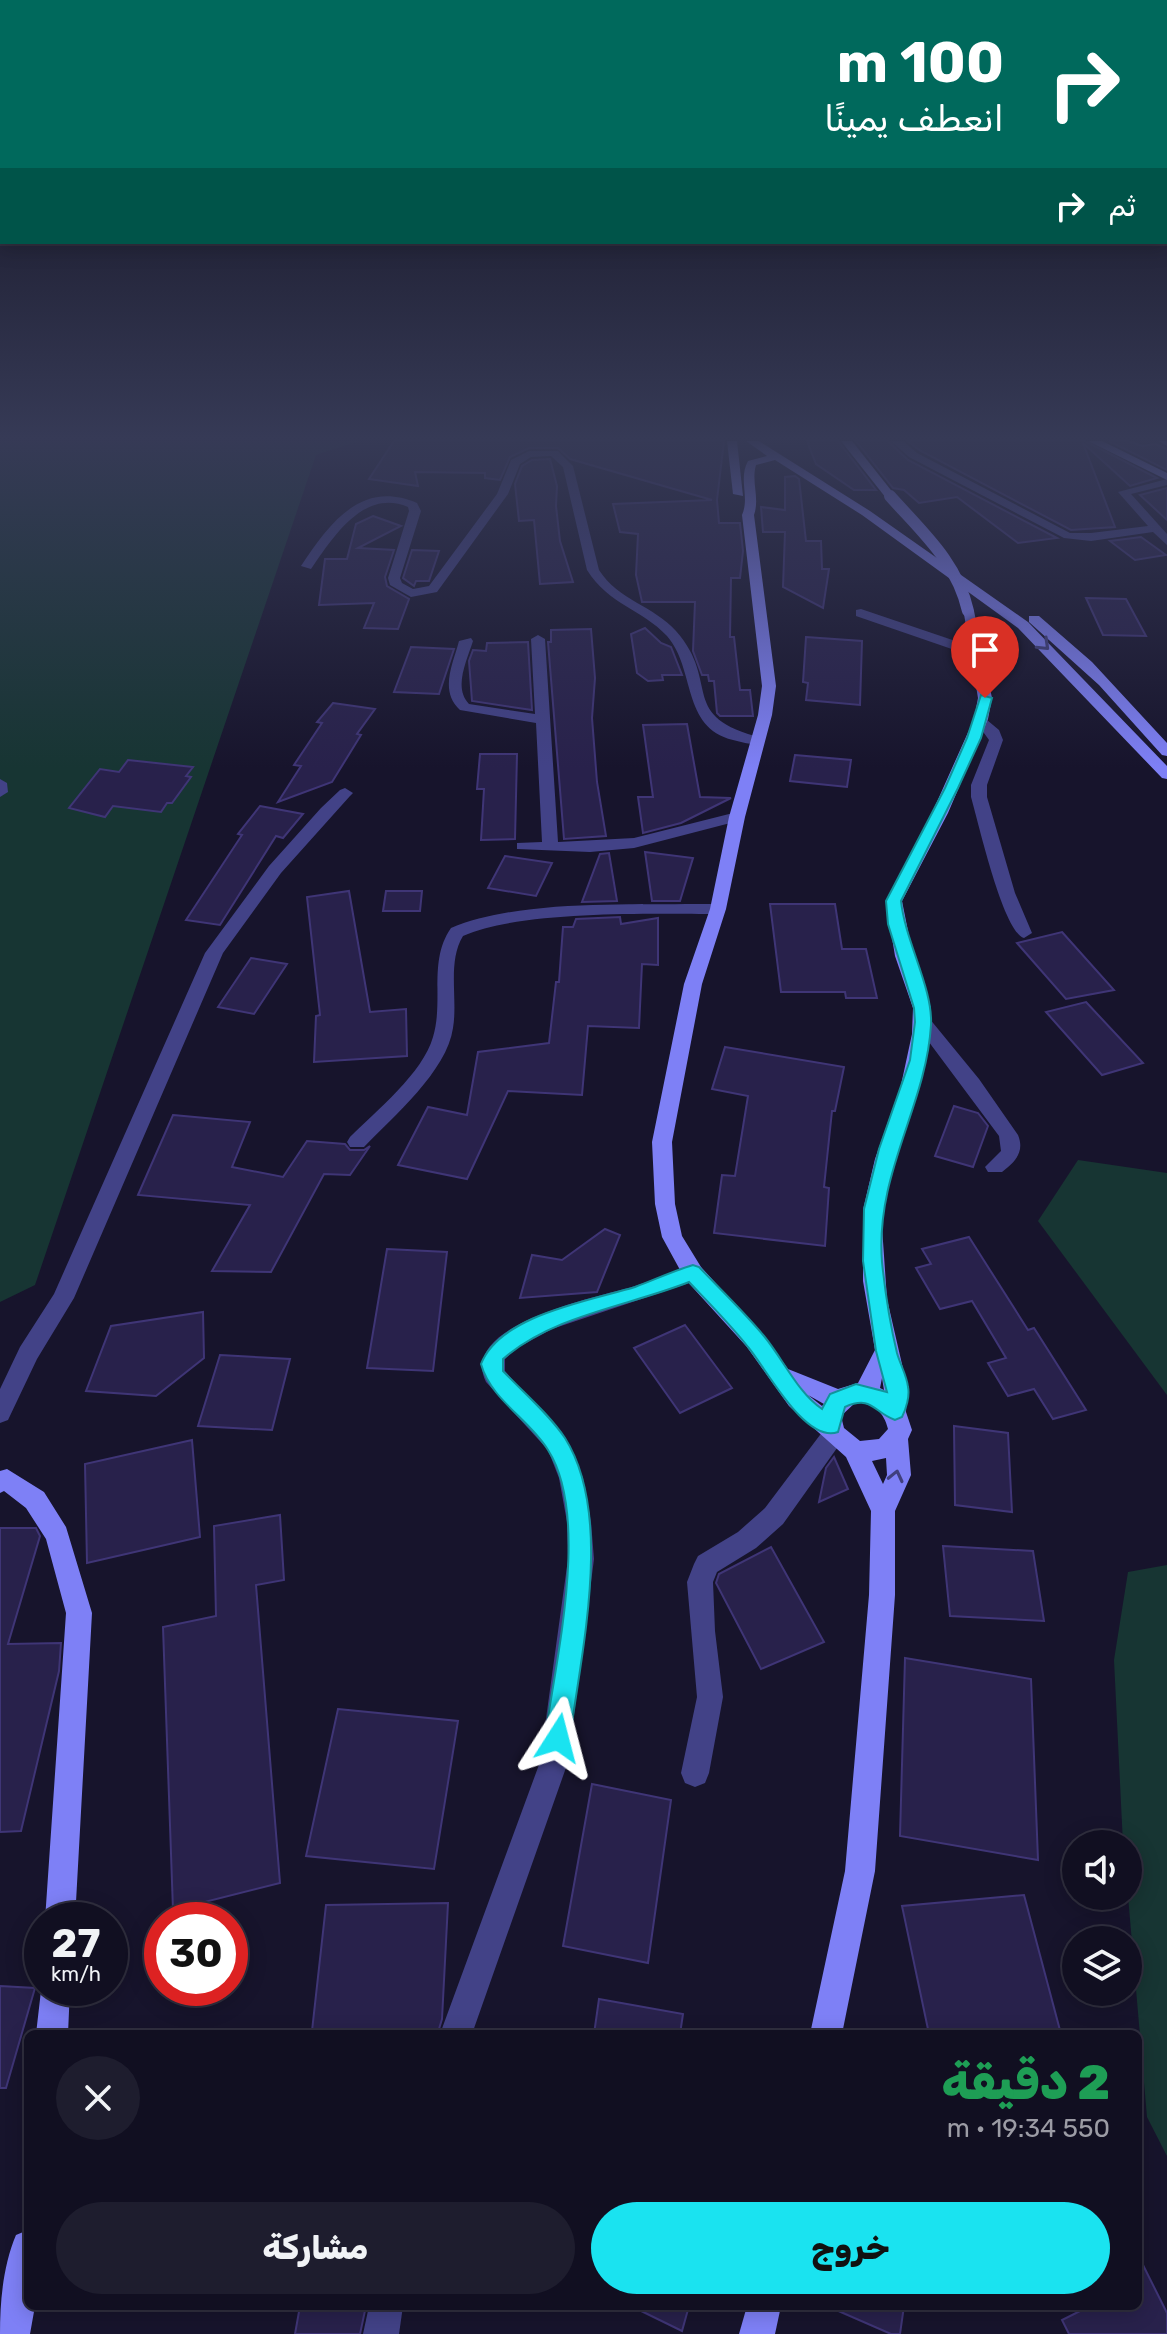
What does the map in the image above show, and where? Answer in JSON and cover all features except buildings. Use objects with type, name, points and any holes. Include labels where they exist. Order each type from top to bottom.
[{"type":"street","points":[[307,566],[318,550]]},
{"type":"street","points":[[403,550],[394,578],[396,585],[411,593],[433,589],[461,550]]},
{"type":"street","points":[[588,550],[599,582],[617,599],[655,621],[678,641],[703,714],[712,726],[738,738],[758,741]]},
{"type":"street","points":[[752,550],[769,686],[718,909],[693,984],[662,1142],[665,1204],[672,1237],[693,1273],[755,1341],[797,1399],[855,1450],[883,1511]]},
{"type":"street","points":[[918,550],[1023,625],[1167,775]]},
{"type":"street","points":[[935,550],[1080,656],[1120,695],[1167,752]]},
{"type":"street","points":[[827,2030],[860,1871],[882,1595],[883,1511],[899,1475],[896,1439],[900,1430],[895,1411],[898,1389],[886,1351],[872,1261],[873,1209],[888,1149],[919,1060],[923,1022],[922,1008],[896,924],[894,901],[940,813],[981,719],[985,698],[965,591],[939,550]]},
{"type":"street","points":[[861,613],[977,653]]},
{"type":"street","points":[[538,639],[550,846]]},
{"type":"street","points":[[466,641],[453,693],[457,702],[465,707],[543,720]]},
{"type":"street","points":[[981,719],[994,733],[996,740],[979,785],[979,797],[1007,893],[1024,933]]},
{"type":"street","points":[[0,783],[0,792]]},
{"type":"street","points":[[0,1413],[28,1354],[63,1298],[214,953],[235,919],[299,839],[345,793]]},
{"type":"street","points":[[523,846],[590,847],[634,843],[737,817]]},
{"type":"street","points":[[357,1142],[428,1064],[442,1041],[448,1014],[448,957],[451,941],[458,931],[496,920],[663,909],[718,909]]},
{"type":"street","points":[[923,1022],[939,1038],[963,1074],[1007,1127],[1013,1147],[1010,1156],[995,1167]]},
{"type":"street","points":[[457,2030],[554,1762],[581,1559],[579,1522],[571,1478],[557,1444],[494,1375],[491,1364],[495,1354],[509,1342],[552,1320],[693,1273]]},
{"type":"street","points":[[867,1393],[872,1373],[886,1351]]},
{"type":"street","points":[[783,1377],[817,1388],[837,1400]]},
{"type":"street","points":[[695,1773],[710,1697],[700,1582],[707,1564],[747,1540],[774,1516],[832,1430],[829,1416],[837,1400],[856,1392],[867,1393],[888,1402],[895,1411]]},
{"type":"street","points":[[855,1450],[880,1451],[896,1439]]},
{"type":"street","points":[[0,1482],[7,1480],[35,1500],[57,1535],[79,1613],[61,1902]]},
{"type":"street","points":[[52,2030],[54,2006]]},
{"type":"street","points":[[12,2334],[24,2269]]},
{"type":"street","points":[[381,2334],[385,2310]]},
{"type":"street","points":[[757,2334],[763,2310]]},
{"type":"green space","points":[[0,550],[284,550],[35,1285],[0,1302]]},
{"type":"green space","points":[[1078,1160],[1167,1173],[1167,1395],[1038,1221]]},
{"type":"green space","points":[[1167,1565],[1167,2156],[1147,2117],[1142,2030],[1140,2030],[1137,2006],[1142,2006],[1142,1926],[1131,1926],[1129,1910],[1142,1910],[1142,1830],[1122,1830],[1114,1660],[1128,1572]]},
{"type":"route","points":[[558,1738],[581,1559],[579,1522],[571,1478],[557,1444],[494,1375],[491,1364],[495,1354],[509,1342],[552,1320],[693,1273],[755,1341],[783,1377],[788,1389],[810,1412],[830,1426],[829,1416],[837,1400],[856,1392],[878,1396],[895,1411],[898,1389],[886,1351],[872,1261],[873,1209],[888,1149],[919,1060],[923,1022],[922,1008],[896,924],[894,901],[952,788],[981,719],[985,698]]}]
